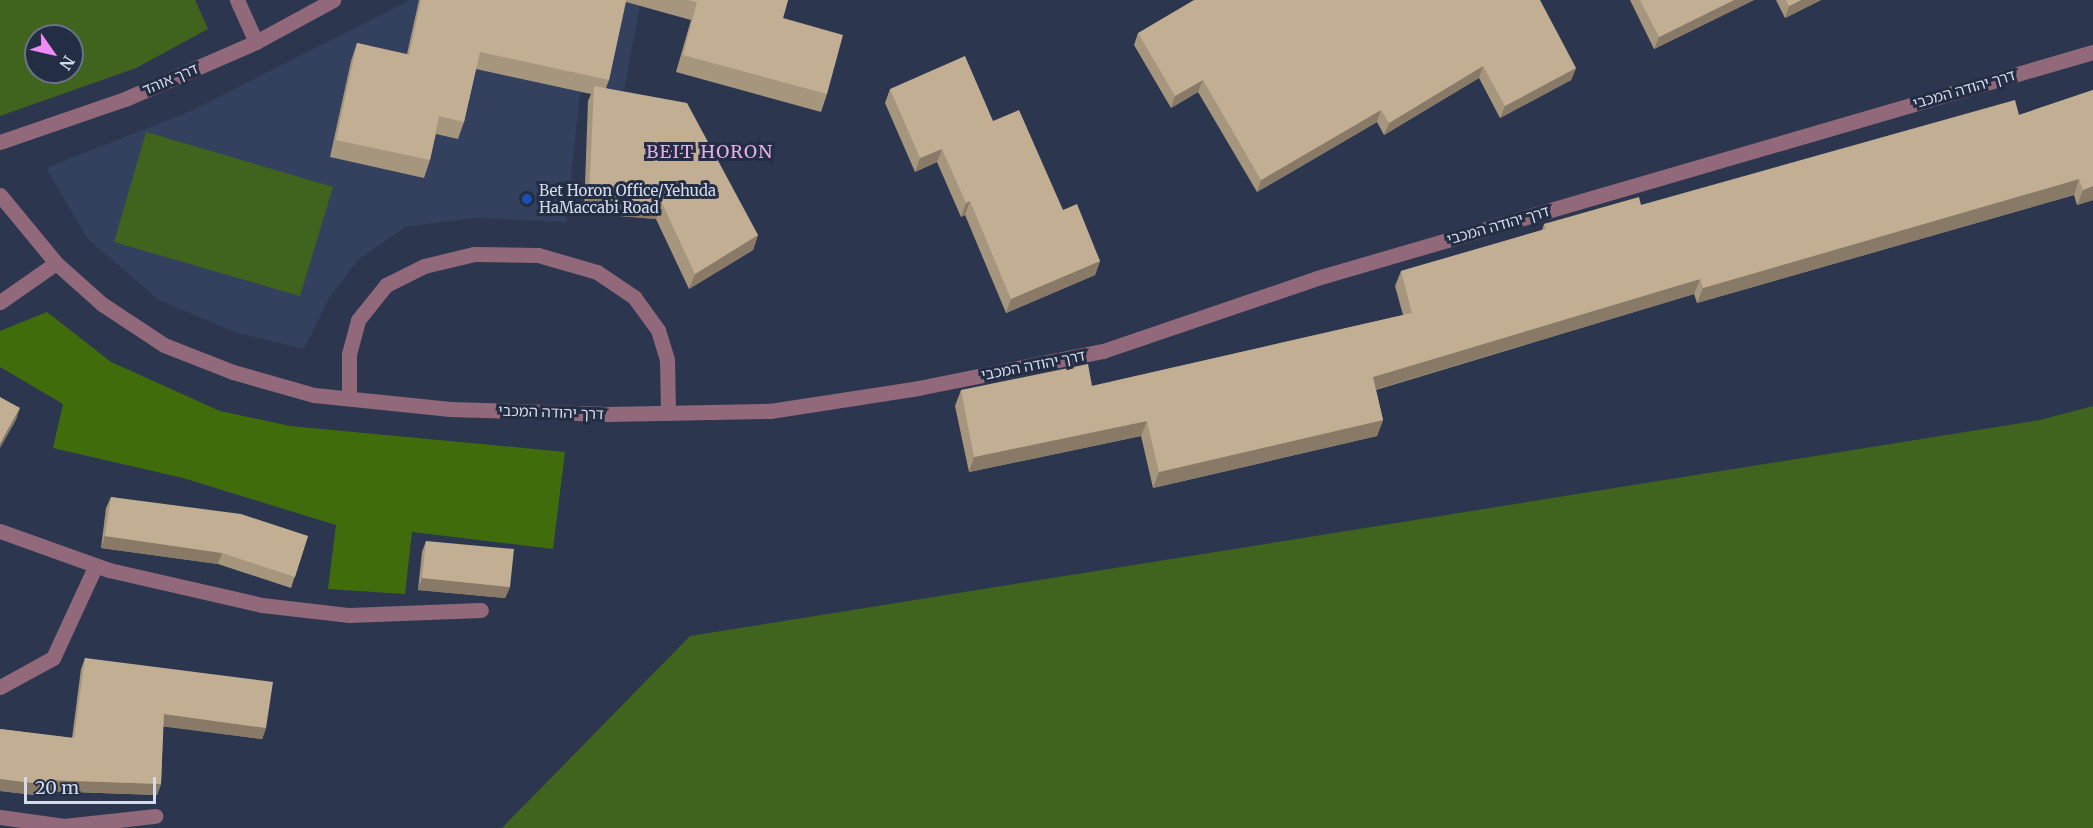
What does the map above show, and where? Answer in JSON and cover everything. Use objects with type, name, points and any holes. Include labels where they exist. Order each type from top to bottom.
[{"type":"street","points":[[237,0],[256,42]]},
{"type":"street","name":"דרך אוהד","points":[[0,142],[124,99],[256,42],[333,0]]},
{"type":"street","name":"דרך יהודה המכבי","points":[[0,195],[56,262],[102,304],[164,345],[232,372],[314,395],[450,409],[770,411],[918,387],[1103,351],[1328,275],[2093,52]]},
{"type":"street","points":[[349,398],[349,354],[358,320],[386,285],[424,266],[474,254],[538,255],[597,272],[634,297],[658,330],[667,358],[668,412]]},
{"type":"street","points":[[0,302],[56,262]]},
{"type":"street","points":[[0,531],[96,566],[262,605],[349,615],[481,610]]},
{"type":"street","points":[[0,687],[53,658],[96,566]]},
{"type":"street","points":[[0,818],[64,826],[155,816]]},
{"type":"shaded area","points":[[410,0],[641,0],[624,90],[580,93],[566,222],[473,218],[405,227],[358,260],[330,296],[304,349],[237,333],[159,300],[88,239],[46,168],[191,111]]},
{"type":"green space","points":[[0,0],[195,0],[208,29],[136,68],[0,116]]},
{"type":"green space","points":[[146,132],[333,187],[300,296],[114,242]]},
{"type":"green space","points":[[47,312],[111,362],[220,411],[290,426],[565,452],[553,549],[412,532],[405,594],[328,589],[336,525],[183,478],[53,448],[63,404],[0,367],[0,331]]},
{"type":"green space","points":[[2093,406],[2093,828],[502,828],[690,636],[2040,420]]},
{"type":"building","points":[[421,0],[626,0],[609,80],[480,52],[464,122],[439,116],[430,160],[336,140],[357,43],[409,55]]},
{"type":"building","points":[[688,0],[788,0],[783,18],[843,35],[827,94],[683,55],[697,2]]},
{"type":"building","points":[[1194,0],[1540,0],[1576,68],[1505,106],[1483,66],[1389,123],[1381,110],[1261,180],[1203,80],[1175,96],[1138,33]]},
{"type":"building","points":[[1640,0],[1734,0],[1659,37]]},
{"type":"building","points":[[1786,0],[1801,0],[1789,6]]},
{"type":"building","points":[[965,56],[993,121],[1019,110],[1063,210],[1077,204],[1100,261],[1011,299],[970,201],[966,203],[942,149],[920,158],[890,89]]},
{"type":"building","points":[[594,86],[687,103],[758,235],[695,274],[662,203],[589,197]]},
{"type":"building","points":[[2093,90],[2093,186],[2083,190],[2079,179],[1703,288],[1700,279],[1373,377],[1383,420],[1159,472],[1147,421],[974,457],[961,390],[1088,364],[1092,386],[1412,313],[1401,271],[1546,229],[1544,224],[1639,197],[1641,205],[2015,100],[2019,115]]},
{"type":"building","points":[[0,397],[20,408],[0,444]]},
{"type":"building","points":[[111,497],[241,514],[308,536],[295,577],[222,553],[105,536]]},
{"type":"building","points":[[426,541],[514,549],[510,587],[422,578]]},
{"type":"building","points":[[85,658],[273,682],[266,728],[164,714],[161,784],[48,780],[48,785],[0,779],[0,729],[74,738]]},
{"type":"place","name":"Bet Horon Office/Yehuda HaMaccabi Road","points":[[527,199]]},
{"type":"district","name":"BEIT HORON","points":[[710,152]]}]
